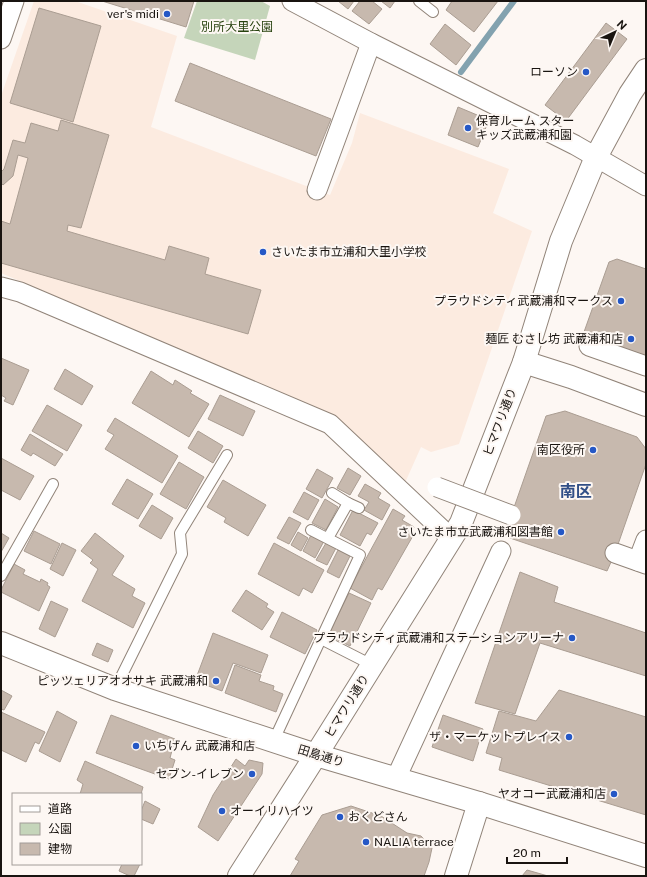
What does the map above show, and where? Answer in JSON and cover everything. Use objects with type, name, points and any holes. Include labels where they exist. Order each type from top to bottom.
[{"type":"street","points":[[1,38],[14,1]]},
{"type":"street","points":[[304,4],[371,43],[575,145],[646,186]]},
{"type":"street","points":[[317,190],[371,43]]},
{"type":"street","name":"ヒマワリ通り","points":[[239,876],[461,523],[524,362],[561,241],[596,157],[630,94],[646,70]]},
{"type":"street","points":[[1,287],[20,292],[330,424],[451,538]]},
{"type":"street","points":[[589,346],[646,366]]},
{"type":"street","points":[[524,362],[571,377],[646,405]]},
{"type":"street","points":[[437,487],[511,515]]},
{"type":"street","points":[[615,553],[642,562],[646,540]]},
{"type":"street","points":[[396,778],[501,551]]},
{"type":"street","name":"田島通り","points":[[1,643],[115,689],[316,755],[479,803],[646,856]]},
{"type":"street","points":[[456,876],[479,803]]},
{"type":"lane","points":[[419,1],[433,12]]},
{"type":"lane","points":[[115,689],[182,554],[180,533],[227,455]]},
{"type":"lane","points":[[1,576],[53,484]]},
{"type":"lane","points":[[332,493],[359,508]]},
{"type":"lane","points":[[328,538],[348,503]]},
{"type":"lane","points":[[274,740],[360,555],[311,530]]},
{"type":"lane","points":[[321,639],[372,665]]},
{"type":"shaded area","name":"さいたま市立浦和大里小学校","points":[[34,1],[75,1],[177,36],[151,127],[330,195],[352,143],[360,113],[509,169],[493,213],[532,231],[459,444],[431,452],[421,447],[404,485],[336,417],[1,273],[1,96]]},
{"type":"green space","name":"別所大里公園","points":[[197,1],[261,1],[270,6],[255,60],[184,38]]},
{"type":"building","name":"ver's midi","points":[[102,1],[194,1],[186,27]]},
{"type":"building","points":[[338,1],[354,1],[348,9]]},
{"type":"building","points":[[360,1],[372,1],[382,9],[369,24],[352,11]]},
{"type":"building","points":[[381,1],[395,1],[390,8]]},
{"type":"building","points":[[452,1],[498,1],[474,32],[446,10]]},
{"type":"building","points":[[39,8],[101,26],[73,122],[10,103]]},
{"type":"building","name":"ローソン","points":[[606,23],[627,39],[566,121],[545,105]]},
{"type":"building","points":[[445,24],[471,45],[456,65],[430,44]]},
{"type":"building","points":[[190,63],[331,119],[316,156],[175,101]]},
{"type":"building","name":"保育ルーム スター キッズ武蔵浦和園","points":[[458,107],[489,120],[478,147],[448,135]]},
{"type":"building","points":[[61,120],[109,135],[81,228],[68,225],[67,231],[165,260],[169,246],[209,258],[205,274],[261,290],[248,334],[1,263],[1,221],[10,224],[28,158],[18,155],[13,176],[3,185],[1,183],[1,172],[4,169],[13,140],[25,143],[31,123],[58,131]]},
{"type":"building","name":"プラウドシティ武蔵浦和マークス","points":[[617,259],[646,269],[646,361],[590,342],[584,332],[609,262]]},
{"type":"building","points":[[1,358],[29,370],[13,405],[4,401],[6,398],[1,395]]},
{"type":"building","points":[[65,369],[93,386],[82,405],[54,389]]},
{"type":"building","points":[[151,371],[173,385],[175,380],[192,391],[190,393],[209,404],[189,437],[132,403]]},
{"type":"building","points":[[220,395],[255,411],[243,436],[208,419]]},
{"type":"building","points":[[47,405],[82,425],[67,451],[32,431]]},
{"type":"building","points":[[565,411],[637,437],[646,449],[646,464],[615,553],[607,571],[504,536],[546,416]]},
{"type":"building","points":[[115,418],[178,456],[162,483],[105,449],[114,435],[107,431]]},
{"type":"building","points":[[198,431],[223,446],[213,463],[188,448]]},
{"type":"building","points":[[30,434],[63,454],[55,466],[33,453],[31,456],[21,450]]},
{"type":"building","points":[[1,458],[34,476],[20,500],[1,490]]},
{"type":"building","points":[[179,462],[204,477],[186,509],[160,494]]},
{"type":"building","points":[[348,468],[361,476],[350,495],[337,488]]},
{"type":"building","points":[[317,469],[333,478],[322,498],[306,489]]},
{"type":"building","points":[[127,479],[153,494],[138,519],[112,504]]},
{"type":"building","points":[[223,480],[266,505],[248,536],[224,522],[226,518],[207,507]]},
{"type":"building","points":[[365,484],[381,493],[378,498],[390,505],[382,520],[364,510],[369,502],[358,496]]},
{"type":"building","points":[[304,492],[319,500],[308,520],[293,512]]},
{"type":"building","points":[[325,499],[338,507],[326,530],[312,523]]},
{"type":"building","points":[[152,505],[173,518],[161,539],[139,526]]},
{"type":"building","points":[[393,509],[405,516],[402,520],[414,527],[411,532],[414,534],[382,590],[378,588],[372,600],[350,588]]},
{"type":"building","points":[[353,510],[378,523],[371,535],[367,533],[360,546],[340,535]]},
{"type":"building","points":[[289,517],[301,523],[289,544],[277,538]]},
{"type":"building","points":[[34,531],[60,544],[51,564],[24,551]]},
{"type":"building","points":[[298,532],[308,538],[301,551],[291,545]]},
{"type":"building","points":[[1,533],[9,538],[1,552]]},
{"type":"building","points":[[95,533],[124,556],[112,575],[135,589],[132,596],[145,603],[133,628],[82,601],[98,569],[90,563],[93,560],[81,551]]},
{"type":"building","points":[[311,535],[324,541],[315,558],[303,551]]},
{"type":"building","points":[[62,543],[76,550],[63,576],[50,569]]},
{"type":"building","points":[[274,543],[324,570],[312,593],[303,588],[299,596],[258,574]]},
{"type":"building","points":[[326,543],[336,548],[327,565],[316,560]]},
{"type":"building","points":[[338,550],[350,556],[339,578],[327,572]]},
{"type":"building","points":[[14,564],[25,570],[23,574],[40,582],[41,579],[48,583],[47,585],[50,587],[39,611],[1,592]]},
{"type":"building","name":"プラウドシティ武蔵浦和ステーションアリーナ","points":[[520,572],[558,587],[554,602],[646,633],[646,676],[540,643],[515,714],[475,703]]},
{"type":"building","points":[[246,590],[268,604],[266,607],[274,612],[262,630],[232,611]]},
{"type":"building","points":[[349,593],[371,603],[350,646],[328,635]]},
{"type":"building","points":[[51,601],[68,609],[55,637],[39,629]]},
{"type":"building","points":[[282,612],[317,630],[305,654],[270,637]]},
{"type":"building","points":[[213,633],[268,655],[261,673],[233,663],[222,691],[195,681]]},
{"type":"building","points":[[97,643],[113,650],[108,662],[92,655]]},
{"type":"building","points":[[235,665],[261,675],[259,681],[274,686],[273,690],[283,694],[276,712],[225,693]]},
{"type":"building","points":[[1,690],[12,696],[4,710],[1,709]]},
{"type":"building","name":"ザ・マーケットプレイス","points":[[559,690],[646,717],[646,815],[499,770],[502,758],[486,753],[499,711],[536,721]]},
{"type":"building","points":[[57,711],[77,722],[60,762],[39,751]]},
{"type":"building","points":[[1,712],[45,732],[39,744],[35,742],[26,762],[1,750]]},
{"type":"building","name":"いちげん 武蔵浦和店","points":[[111,715],[175,739],[170,758],[175,760],[169,779],[96,753]]},
{"type":"building","points":[[443,715],[483,729],[473,761],[432,747]]},
{"type":"building","name":"オーイリハイツ","points":[[236,759],[245,766],[249,760],[263,763],[262,774],[218,841],[198,827],[213,795]]},
{"type":"building","points":[[85,761],[143,787],[141,793],[80,793],[83,784],[77,780]]},
{"type":"building","points":[[145,801],[160,809],[153,824],[142,819],[142,808]]},
{"type":"building","name":"NALIA terrace","points":[[351,806],[381,816],[407,833],[421,836],[432,848],[424,876],[290,876],[299,861],[295,859],[322,815]]},
{"type":"building","points":[[122,865],[140,865],[134,876],[130,876],[119,871]]},
{"type":"building","points":[[527,870],[548,876],[522,876]]},
{"type":"waterway","points":[[461,72],[514,1]]},
{"type":"place","name":"ver's midi","points":[[167,14]]},
{"type":"place","name":"ローソン","points":[[586,72]]},
{"type":"place","name":"保育ルーム スター キッズ武蔵浦和園","points":[[468,128]]},
{"type":"place","name":"さいたま市立浦和大里小学校","points":[[263,252]]},
{"type":"place","name":"プラウドシティ武蔵浦和マークス","points":[[621,301]]},
{"type":"place","name":"麺匠 むさし坊 武蔵浦和店","points":[[631,339]]},
{"type":"place","name":"南区役所","points":[[593,450]]},
{"type":"place","name":"さいたま市立武蔵浦和図書館","points":[[561,532]]},
{"type":"place","name":"プラウドシティ武蔵浦和ステーションアリーナ","points":[[572,638]]},
{"type":"place","name":"ピッツェリアオオサキ 武蔵浦和","points":[[216,681]]},
{"type":"place","name":"ザ・マーケットプレイス","points":[[569,737]]},
{"type":"place","name":"いちげん 武蔵浦和店","points":[[136,746]]},
{"type":"place","name":"セブン-イレブン","points":[[252,774]]},
{"type":"place","name":"ヤオコー武蔵浦和店","points":[[614,794]]},
{"type":"place","name":"オーイリハイツ","points":[[222,811]]},
{"type":"place","name":"おくどさん","points":[[340,817]]},
{"type":"place","name":"NALIA terrace","points":[[366,842]]},
{"type":"district","name":"南区","points":[[576,491]]}]
